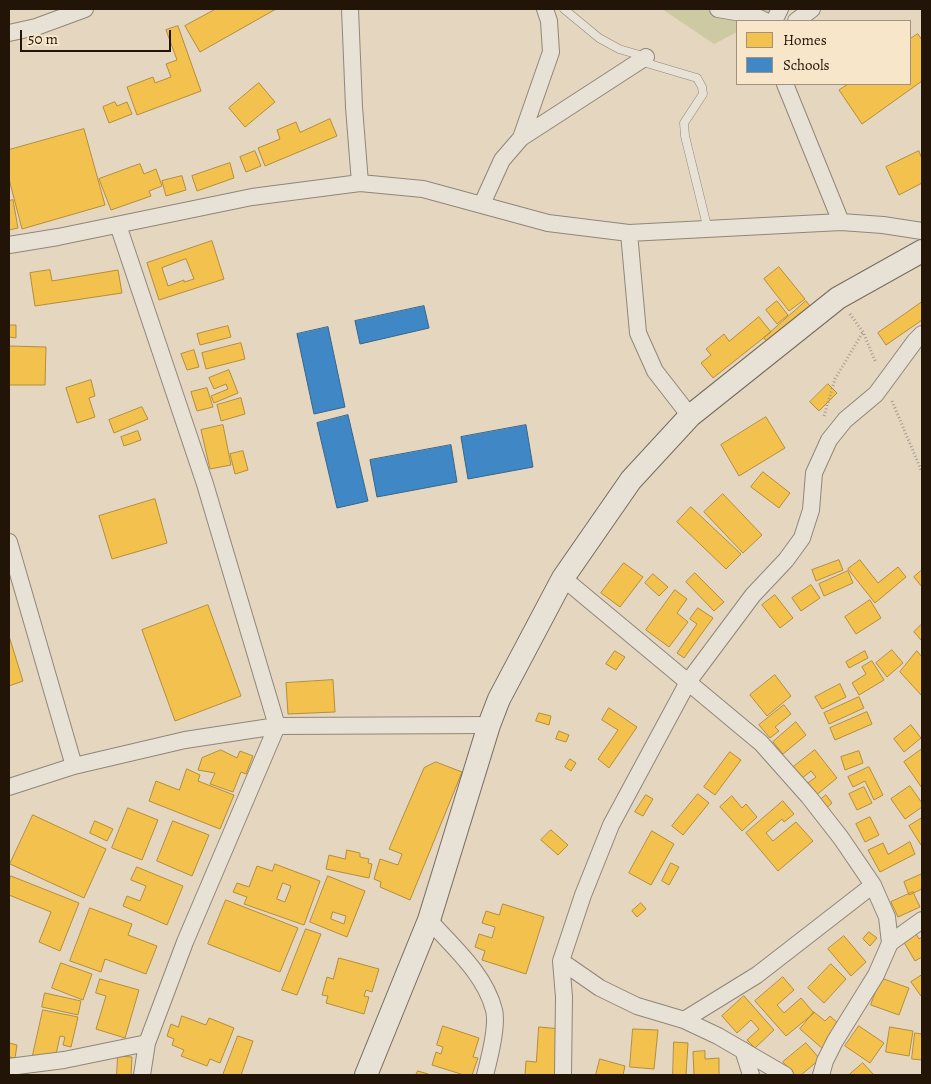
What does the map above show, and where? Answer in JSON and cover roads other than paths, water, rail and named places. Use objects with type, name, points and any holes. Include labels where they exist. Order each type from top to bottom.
[{"type":"street","points":[[9,33],[36,27],[86,9]]},
{"type":"street","points":[[350,9],[354,107],[360,183]]},
{"type":"street","points":[[521,138],[551,52],[549,21],[545,9]]},
{"type":"street","points":[[718,9],[753,15],[763,20]]},
{"type":"street","points":[[797,20],[812,9]]},
{"type":"street","points":[[482,204],[502,160],[521,138],[646,57]]},
{"type":"street","points":[[785,85],[841,222]]},
{"type":"street","points":[[9,245],[118,225],[252,197],[360,183],[423,189],[548,223],[629,233],[841,222],[883,225],[922,231]]},
{"type":"street","points":[[118,225],[205,484],[277,726],[185,942],[146,1043],[142,1075]]},
{"type":"street","points":[[629,233],[638,333],[655,371],[690,416]]},
{"type":"street","points":[[366,1075],[429,920],[489,725],[499,699],[563,578],[631,480],[690,416],[838,298],[922,251]]},
{"type":"street","points":[[563,1075],[564,997],[561,961],[583,894],[611,825],[688,682],[753,595],[786,560],[802,538],[811,510],[814,473],[830,440],[845,420],[885,384],[922,334]]},
{"type":"street","points":[[9,542],[74,766]]},
{"type":"street","points":[[563,578],[626,628],[762,743],[809,797],[874,885],[887,917],[890,943],[876,976],[835,1041],[821,1075]]},
{"type":"street","points":[[9,787],[74,766],[185,740],[277,726],[489,725]]},
{"type":"street","points":[[684,1020],[757,975],[874,885]]},
{"type":"street","points":[[429,920],[480,978],[494,1012],[492,1052],[485,1075]]},
{"type":"street","points":[[890,943],[922,920]]},
{"type":"street","points":[[561,961],[600,988],[636,1006],[684,1020],[743,1050],[785,1075]]},
{"type":"street","points":[[9,1067],[64,1060],[146,1043]]},
{"type":"street","points":[[743,1050],[751,1075]]},
{"type":"lane","points":[[564,9],[599,38],[619,49],[646,57],[643,62],[697,78],[702,87],[703,94],[684,124],[685,136],[708,230]]}]
